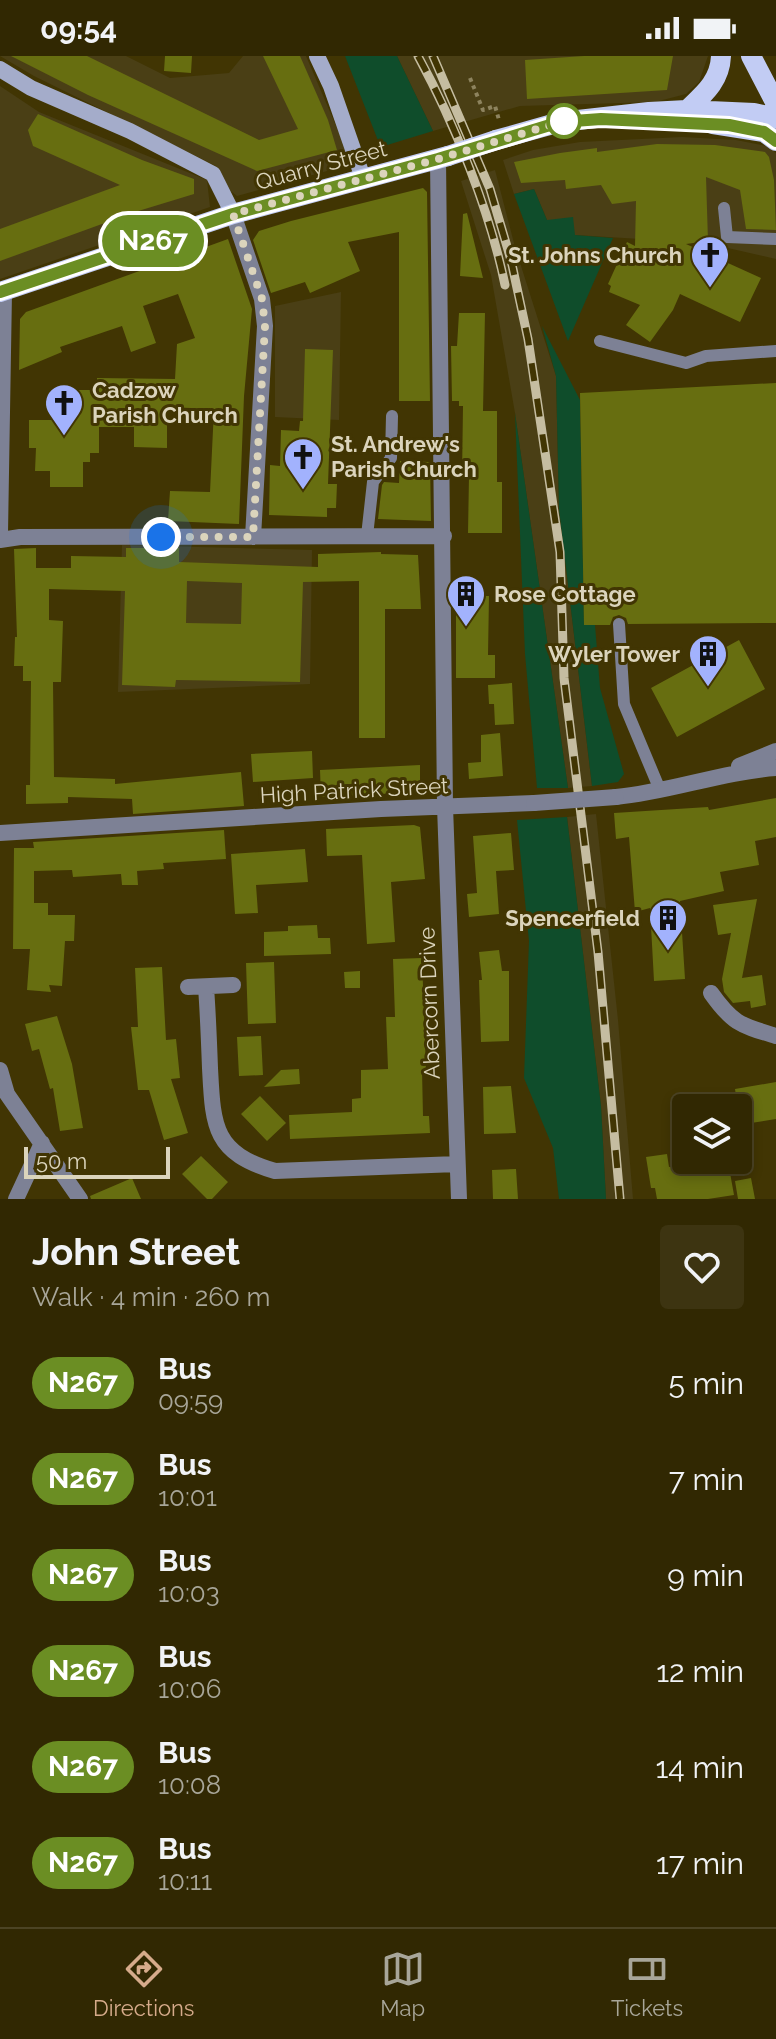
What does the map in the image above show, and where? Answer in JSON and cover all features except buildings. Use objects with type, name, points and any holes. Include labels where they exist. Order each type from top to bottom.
[{"type":"main road","points":[[687,110],[712,86],[721,56]]},
{"type":"main road","points":[[751,56],[776,104]]},
{"type":"main road","name":"Quarry Street","points":[[233,214],[443,158],[560,122],[687,110],[754,113],[776,118]]},
{"type":"main road","name":"Quarry Street","points":[[601,119],[729,125],[764,132],[776,141]]},
{"type":"main road","points":[[2,292],[233,214]]},
{"type":"street","points":[[317,56],[331,86],[363,178]]},
{"type":"street","name":"Quarry Street","points":[[0,69],[31,88],[130,131],[213,174],[233,214]]},
{"type":"street","name":"Abercorn Drive","points":[[443,158],[445,806],[459,1199]]},
{"type":"street","points":[[233,214],[262,299],[265,326],[253,537]]},
{"type":"street","points":[[0,533],[2,292]]},
{"type":"street","points":[[0,540],[20,537],[444,536]]},
{"type":"street","name":"High Patrick Street","points":[[708,779],[776,751]]},
{"type":"street","name":"High Patrick Street","points":[[0,833],[616,797],[750,770],[776,768]]},
{"type":"street","points":[[188,987],[233,985]]},
{"type":"street","points":[[206,987],[213,1119],[223,1139],[237,1155],[275,1171],[457,1164]]},
{"type":"street","points":[[711,993],[727,1015],[746,1027],[776,1036]]},
{"type":"street","points":[[0,1070],[7,1094],[80,1199]]},
{"type":"street","points":[[16,1199],[42,1143]]},
{"type":"lane","points":[[724,208],[727,237],[776,239]]},
{"type":"lane","points":[[600,341],[686,363],[706,356],[776,351]]},
{"type":"lane","points":[[367,536],[373,482],[391,458],[392,416]]},
{"type":"lane","points":[[619,624],[624,704],[660,790]]},
{"type":"path","points":[[470,78],[483,110],[495,106],[500,139]]},
{"type":"shaded area","points":[[0,56],[126,56],[170,78],[229,73],[243,56],[306,56],[349,156],[345,166],[237,196],[228,189],[216,166]]},
{"type":"shaded area","points":[[397,56],[708,56],[699,82],[686,94],[655,102],[520,106],[433,131]]},
{"type":"shaded area","points":[[0,86],[39,112],[207,180],[210,207],[0,279]]},
{"type":"shaded area","points":[[682,137],[736,140],[767,146],[776,153],[776,259],[706,243],[575,235],[547,220],[534,189],[514,194],[503,160],[533,150],[580,142]]},
{"type":"shaded area","points":[[495,170],[515,247],[556,376],[559,509],[592,786],[568,788],[515,413],[491,275],[461,181]]},
{"type":"shaded area","points":[[341,292],[339,420],[275,417],[275,306]]},
{"type":"shaded area","points":[[122,545],[312,550],[310,684],[118,692]]},
{"type":"shaded area","points":[[596,814],[633,1199],[606,1199],[601,1106],[567,817]]},
{"type":"green space","points":[[345,56],[397,56],[433,131],[384,146],[379,143]]},
{"type":"green space","points":[[534,189],[547,220],[573,217],[575,235],[613,238],[568,341],[514,194]]},
{"type":"green space","points":[[542,326],[580,400],[584,624],[595,625],[600,688],[624,774],[618,782],[592,786],[559,509],[556,376]]},
{"type":"green space","points":[[515,413],[568,788],[537,788],[525,654]]},
{"type":"green space","points":[[567,817],[601,1106],[606,1199],[559,1199],[553,1148],[524,1078],[529,941],[517,820]]},
{"type":"railway","points":[[418,56],[445,109],[469,168],[490,227],[505,285]]},
{"type":"railway","points":[[433,56],[490,189],[511,260],[528,339],[560,552],[564,678],[598,952],[620,1199]]},
{"type":"bus line","name":"N267","points":[[0,292],[278,200],[438,159],[560,122],[601,119],[729,125],[764,132],[776,141]]},
{"type":"place","name":"St. Johns Church","points":[[710,289]]},
{"type":"place","name":"Cadzow Parish Church","points":[[64,437]]},
{"type":"place","name":"St. Andrew's Parish Church","points":[[303,491]]},
{"type":"place","name":"Rose Cottage","points":[[466,628]]},
{"type":"place","name":"Wyler Tower","points":[[708,688]]},
{"type":"place","name":"Spencerfield","points":[[668,952]]},
{"type":"route","points":[[161,537],[253,537],[265,326],[262,299],[233,214],[438,159],[564,121]]}]
